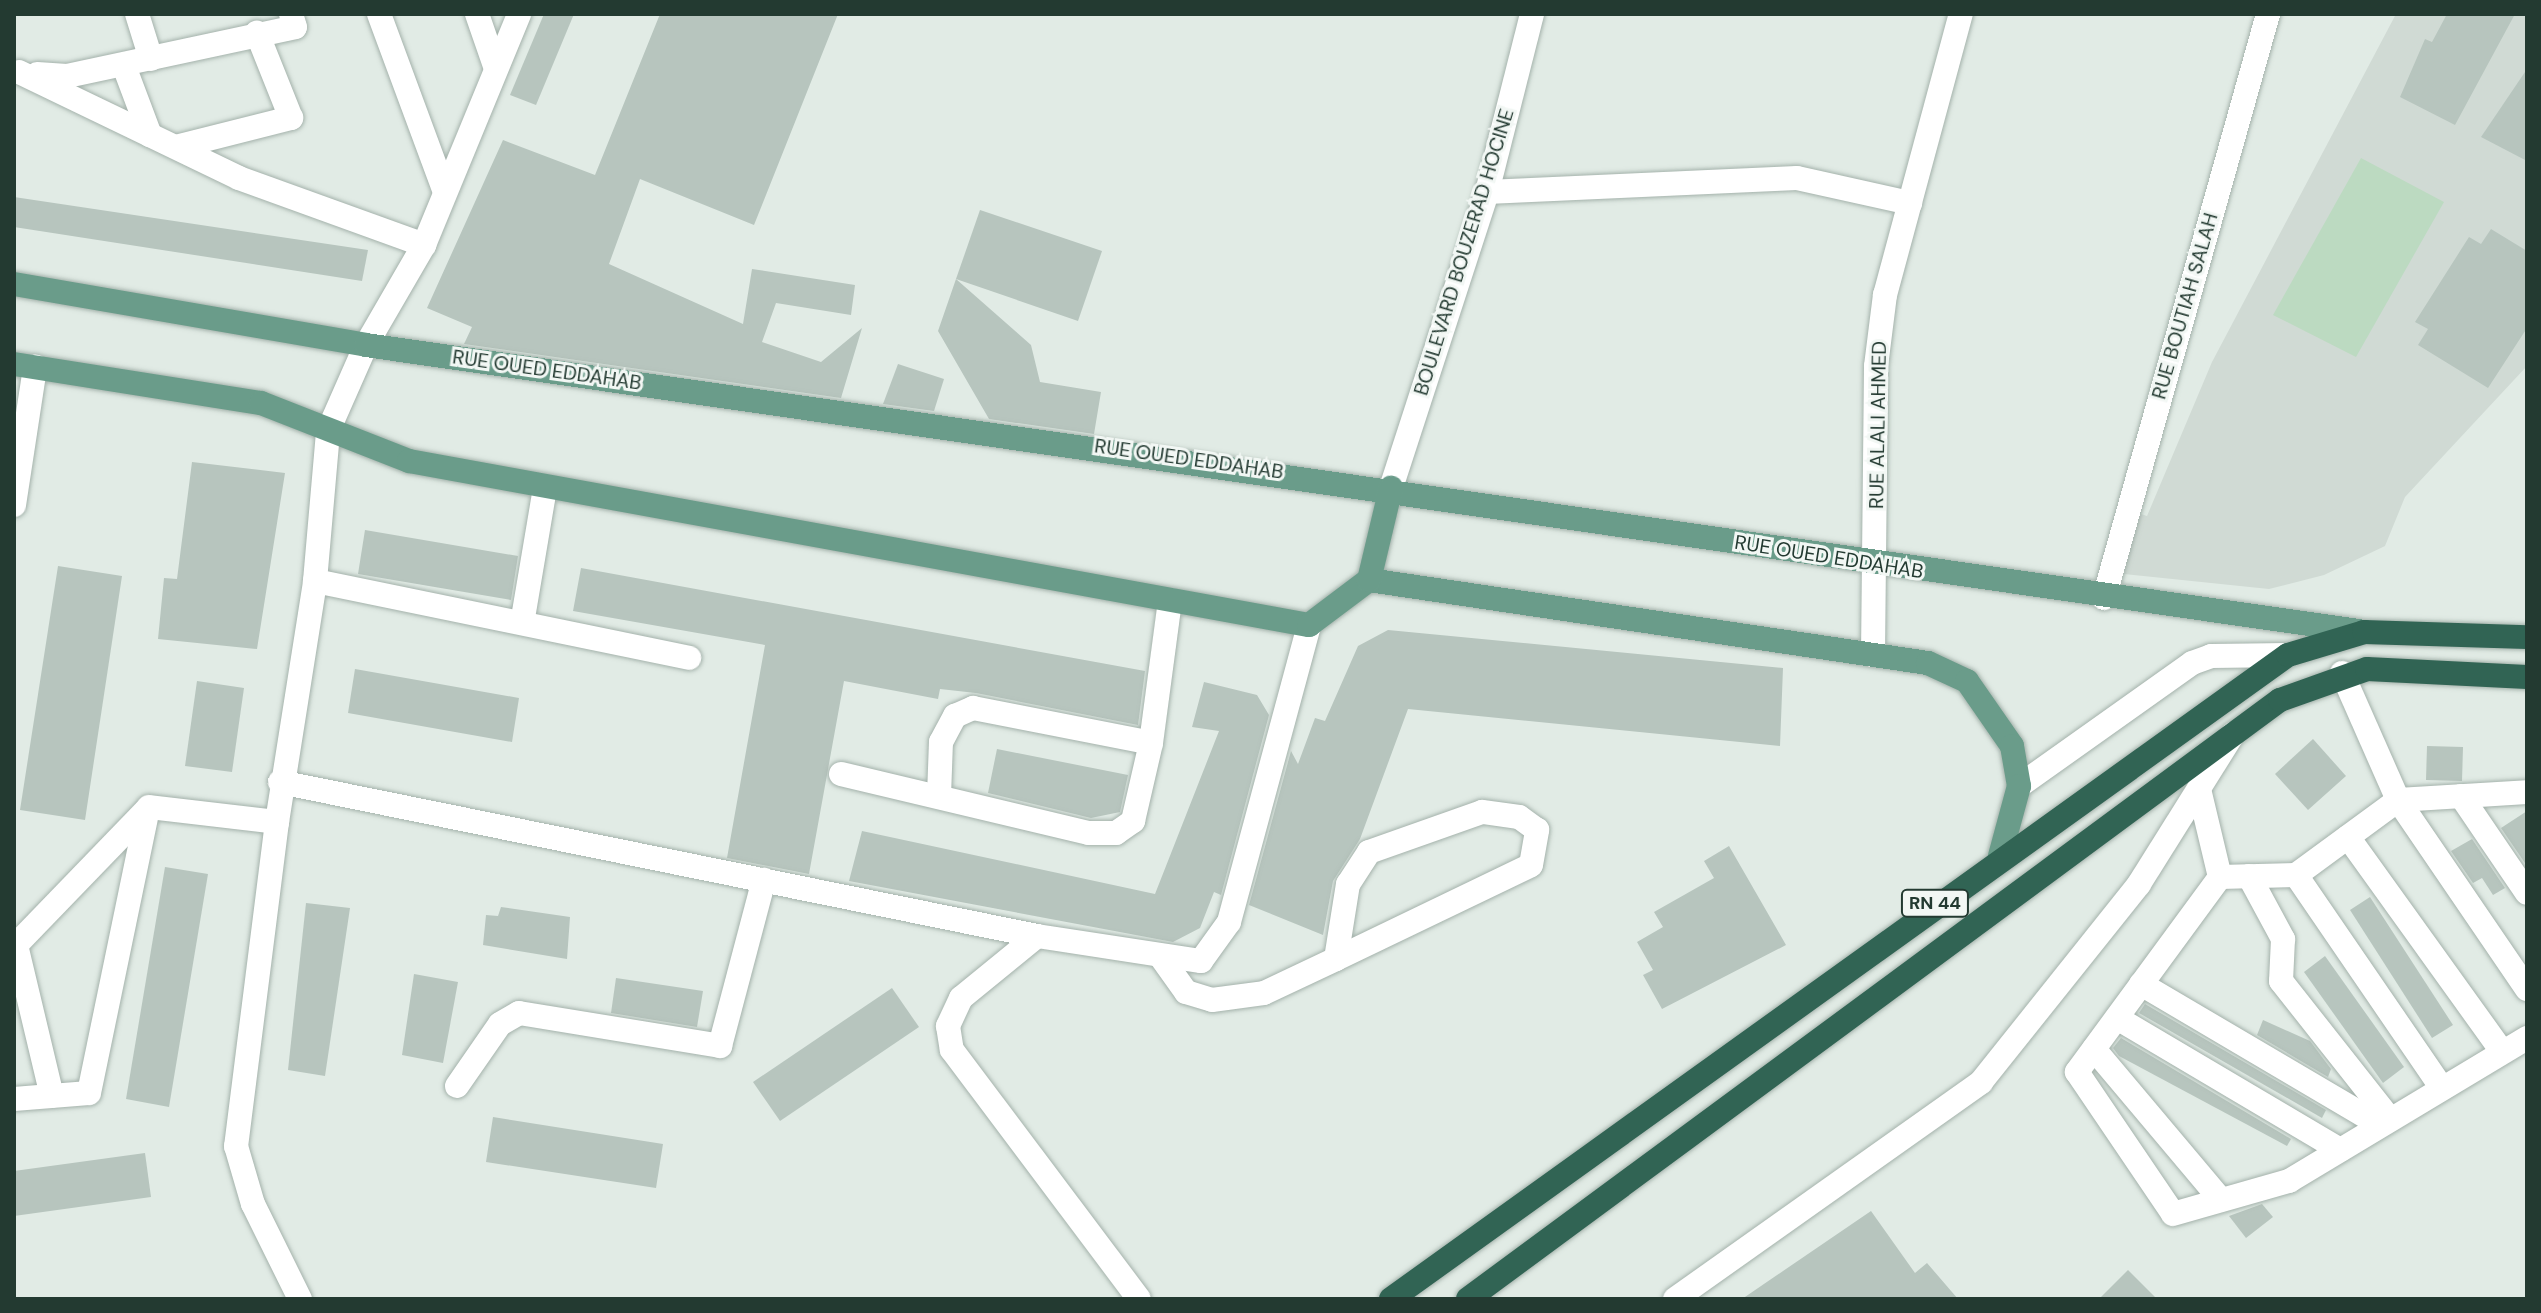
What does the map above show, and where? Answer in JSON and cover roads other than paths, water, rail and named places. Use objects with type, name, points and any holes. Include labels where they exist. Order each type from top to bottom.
[{"type":"highway","name":"RN 44","points":[[1391,1299],[2000,856],[2288,655],[2364,632],[2527,637]]},
{"type":"highway","name":"RN 44","points":[[1468,1299],[2236,729],[2310,683],[2342,673],[2527,677]]},
{"type":"main road","name":"RUE OUED EDDAHAB","points":[[14,284],[366,345],[1391,488],[2104,598],[2364,632]]},
{"type":"main road","points":[[25,365],[261,403],[409,461],[1309,625],[1369,580],[1391,488]]},
{"type":"main road","points":[[1369,580],[1928,663],[1967,681],[2012,746],[2019,786],[2000,856]]},
{"type":"street","points":[[137,14],[151,59]]},
{"type":"street","points":[[16,70],[67,76],[124,66],[243,27],[295,27],[291,14]]},
{"type":"street","points":[[379,14],[445,192]]},
{"type":"street","points":[[477,14],[496,69]]},
{"type":"street","points":[[300,1299],[253,1204],[236,1146],[280,782],[315,581],[328,431],[366,345],[424,245],[519,14]]},
{"type":"street","name":"BOULEVARD BOUZERAD HOCINE","points":[[1391,488],[1487,192],[1532,14]]},
{"type":"street","name":"RUE ALALI AHMED","points":[[1873,655],[1876,366],[1885,295],[1961,14]]},
{"type":"street","name":"RUE BOUTIAH SALAH","points":[[2104,598],[2268,14]]},
{"type":"street","points":[[176,147],[291,118],[243,27]]},
{"type":"street","points":[[124,66],[150,135]]},
{"type":"street","points":[[16,70],[239,178],[424,245]]},
{"type":"street","points":[[1487,192],[1797,178],[1910,203]]},
{"type":"street","points":[[14,505],[25,365]]},
{"type":"street","points":[[523,618],[545,488]]},
{"type":"street","points":[[315,581],[523,618],[689,658]]},
{"type":"street","points":[[841,774],[1116,833],[1133,821],[1151,743],[1170,600]]},
{"type":"street","points":[[280,782],[1037,936],[1201,961],[1229,922],[1309,625]]},
{"type":"street","points":[[2019,786],[2192,663],[2221,655],[2288,655]]},
{"type":"street","points":[[2342,673],[2398,800],[2527,989]]},
{"type":"street","points":[[939,796],[941,742],[955,716],[973,708],[1151,743]]},
{"type":"street","points":[[1675,1299],[1981,1082],[2139,884],[2236,729]]},
{"type":"street","points":[[2199,789],[2220,877],[2077,1072],[2173,1214],[2289,1181],[2527,1038]]},
{"type":"street","points":[[2461,796],[2527,893]]},
{"type":"street","points":[[2220,877],[2296,875],[2398,800],[2524,796]]},
{"type":"street","points":[[149,807],[277,822]]},
{"type":"street","points":[[52,1096],[15,946],[149,807]]},
{"type":"street","points":[[14,1099],[89,1093],[149,807]]},
{"type":"street","points":[[1161,957],[1186,992],[1212,1000],[1264,993],[1336,959],[1531,865],[1537,830],[1519,817],[1482,812],[1369,852],[1348,884],[1336,959]]},
{"type":"street","points":[[2348,837],[2502,1051]]},
{"type":"street","points":[[2296,875],[2442,1088]]},
{"type":"street","points":[[2249,876],[2283,939],[2281,981],[2385,1122]]},
{"type":"street","points":[[457,1086],[500,1024],[519,1013],[720,1046],[764,880]]},
{"type":"street","points":[[1037,936],[961,998],[948,1026],[952,1050],[1139,1299]]},
{"type":"street","points":[[2141,984],[2385,1122]]},
{"type":"street","points":[[2117,1018],[2340,1150]]},
{"type":"street","points":[[2094,1049],[2221,1200]]}]
